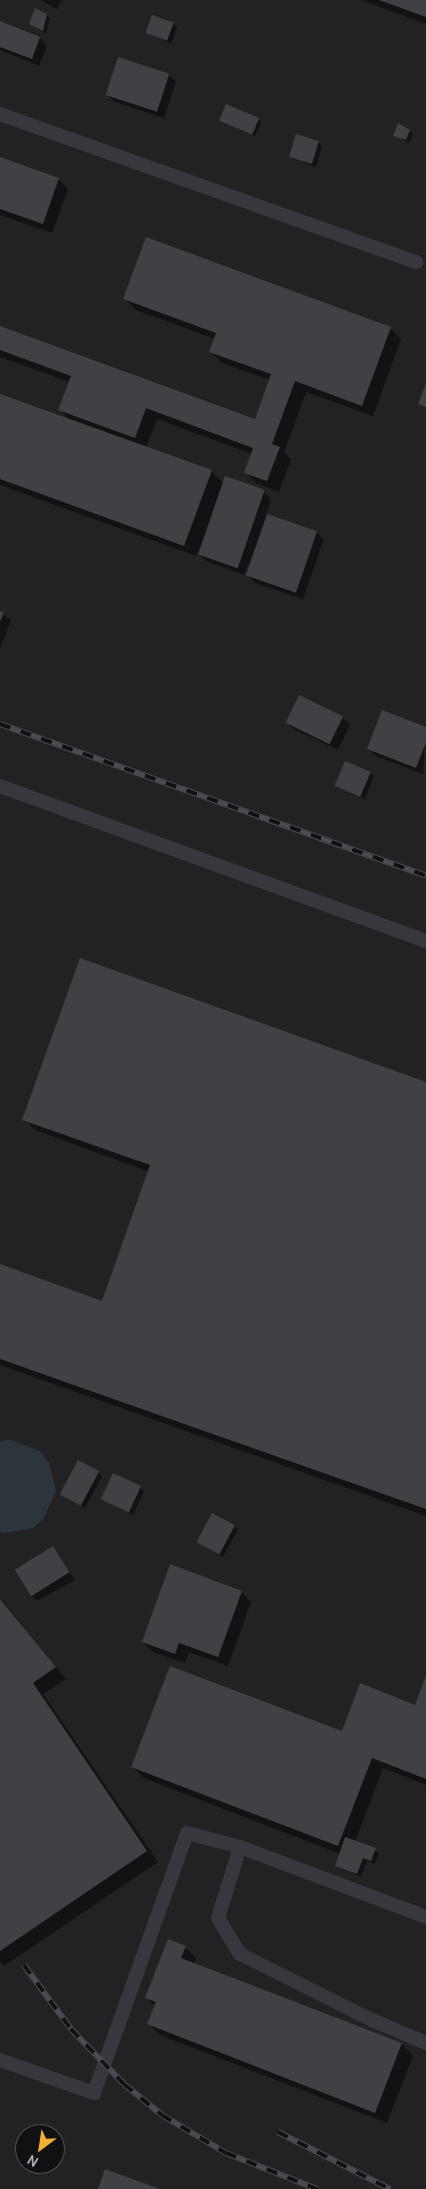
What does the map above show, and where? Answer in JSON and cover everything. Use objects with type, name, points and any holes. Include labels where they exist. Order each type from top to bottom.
[{"type":"lane","points":[[0,114],[416,262]]},
{"type":"lane","points":[[0,786],[426,941]]},
{"type":"lane","points":[[0,2060],[94,2093],[187,1833],[240,1847],[426,1917]]},
{"type":"lane","points":[[240,1847],[218,1918],[240,1954],[372,2020],[426,2043]]},
{"type":"shaded area","points":[[0,0],[426,0],[426,2189],[0,2189]]},
{"type":"shaded area","points":[[11,1440],[40,1451],[49,1463],[56,1491],[44,1518],[33,1528],[4,1533],[0,1532],[0,1441]]},
{"type":"building","points":[[379,0],[426,0],[426,17]]},
{"type":"building","points":[[35,8],[47,14],[43,31],[29,24]]},
{"type":"building","points":[[152,15],[174,23],[167,41],[146,33]]},
{"type":"building","points":[[0,21],[40,37],[32,59],[0,47]]},
{"type":"building","points":[[118,57],[169,74],[157,112],[106,95]]},
{"type":"building","points":[[226,104],[259,118],[252,135],[219,121]]},
{"type":"building","points":[[398,123],[410,130],[406,140],[393,136]]},
{"type":"building","points":[[296,134],[319,141],[312,164],[289,157]]},
{"type":"building","points":[[0,157],[59,178],[43,224],[0,209]]},
{"type":"building","points":[[146,237],[391,327],[362,406],[295,381],[272,444],[280,447],[267,481],[244,473],[253,448],[146,408],[135,438],[58,410],[71,376],[0,350],[0,326],[255,419],[271,374],[209,352],[216,333],[123,299]]},
{"type":"building","points":[[426,383],[426,407],[418,404]]},
{"type":"building","points":[[0,394],[212,470],[184,546],[0,479]]},
{"type":"building","points":[[225,476],[265,490],[238,568],[198,554]]},
{"type":"building","points":[[267,514],[317,531],[296,593],[246,575]]},
{"type":"building","points":[[0,611],[4,612],[0,622]]},
{"type":"building","points":[[299,695],[343,716],[329,744],[285,723]]},
{"type":"building","points":[[382,710],[426,727],[426,742],[416,768],[367,749]]},
{"type":"building","points":[[345,761],[371,772],[360,797],[334,786]]},
{"type":"building","points":[[80,958],[426,1082],[426,1509],[0,1359],[0,1264],[102,1301],[150,1165],[22,1120]]},
{"type":"building","points":[[78,1460],[99,1471],[81,1506],[60,1494]]},
{"type":"building","points":[[113,1473],[141,1486],[129,1512],[101,1499]]},
{"type":"building","points":[[212,1513],[235,1525],[219,1554],[197,1542]]},
{"type":"building","points":[[53,1546],[69,1572],[31,1596],[15,1570]]},
{"type":"building","points":[[170,1564],[242,1591],[218,1657],[179,1643],[175,1654],[142,1642]]},
{"type":"building","points":[[0,1599],[56,1667],[33,1683],[147,1851],[0,1951]]},
{"type":"building","points":[[170,1666],[342,1731],[360,1683],[415,1705],[426,1675],[426,1779],[372,1758],[338,1846],[131,1767]]},
{"type":"building","points":[[345,1837],[376,1848],[371,1861],[363,1858],[357,1874],[335,1866]]},
{"type":"building","points":[[168,1939],[186,1946],[181,1958],[402,2043],[375,2113],[147,2024],[156,2002],[145,1998]]},
{"type":"building","points":[[105,2169],[160,2189],[98,2189]]},
{"type":"railway","points":[[0,724],[426,876]]},
{"type":"railway","points":[[24,1965],[71,2029],[124,2084],[162,2115],[226,2153],[317,2189]]},
{"type":"railway","points":[[278,2132],[390,2189]]}]
